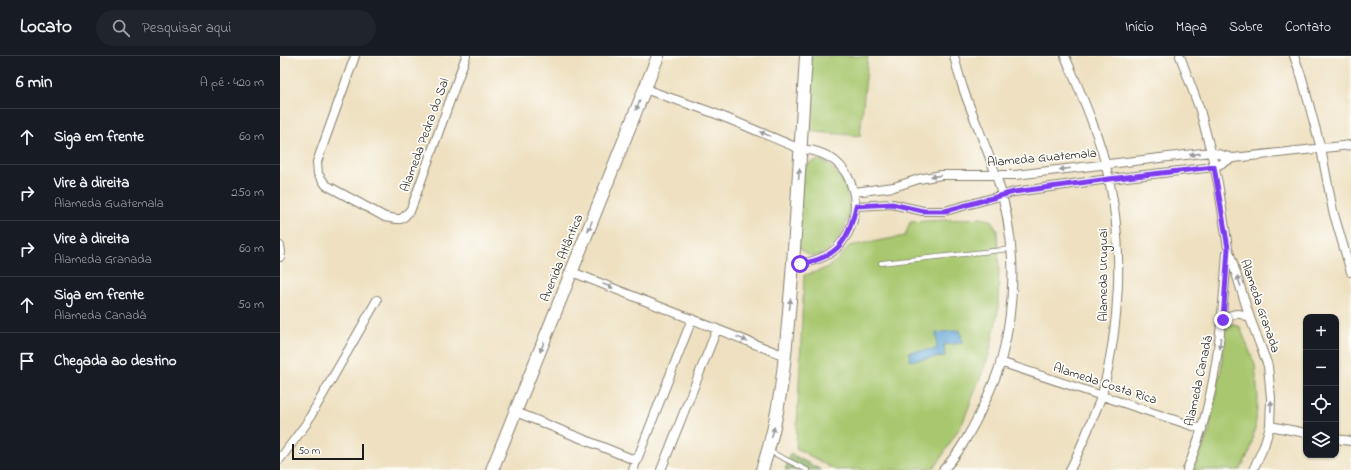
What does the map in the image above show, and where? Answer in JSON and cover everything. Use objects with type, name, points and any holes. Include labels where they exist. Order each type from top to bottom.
[{"type":"street","name":"Alameda Pedra do Sal","points":[[355,56],[317,162],[318,174],[326,185],[385,217],[401,219],[411,209],[466,56]]},
{"type":"street","name":"Avenida Atlântica","points":[[492,470],[658,56]]},
{"type":"street","points":[[762,470],[769,450],[780,403],[785,356],[793,265],[806,56]]},
{"type":"street","points":[[943,470],[952,461],[970,433],[985,401],[1000,362],[1008,324],[1012,287],[1011,249],[1007,217],[996,175],[964,91],[954,56]]},
{"type":"street","name":"Alameda Uruguai","points":[[1065,56],[1094,128],[1109,179],[1117,236],[1118,285],[1114,336],[1101,396],[1070,470]]},
{"type":"street","name":"Alameda Granada","points":[[1180,56],[1200,110],[1211,152],[1228,248],[1250,318],[1268,366],[1271,398],[1270,426],[1264,446],[1253,470]]},
{"type":"street","points":[[1294,56],[1302,78],[1321,148],[1333,211],[1351,272]]},
{"type":"street","points":[[645,90],[709,111],[801,149],[824,154],[836,162],[846,175],[854,192],[856,206],[852,223],[846,237],[835,251],[822,259],[793,265]]},
{"type":"street","name":"Alameda Guatemala","points":[[856,206],[892,204],[923,211],[945,211],[1014,192],[1214,167],[1233,158],[1351,145]]},
{"type":"street","name":"Alameda Guatemala","points":[[854,192],[894,187],[919,179],[941,175],[1015,175],[1211,152],[1233,158]]},
{"type":"street","points":[[280,246],[280,257]]},
{"type":"street","name":"Alameda Canadá","points":[[1187,470],[1202,429],[1217,362],[1223,320],[1228,248]]},
{"type":"street","points":[[572,272],[785,356]]},
{"type":"street","points":[[280,459],[306,424],[377,300]]},
{"type":"street","points":[[1223,320],[1228,315],[1236,313],[1244,314],[1250,318]]},
{"type":"street","points":[[633,470],[692,319]]},
{"type":"street","points":[[661,470],[717,329]]},
{"type":"street","name":"Alameda Costa Rica","points":[[1000,362],[1202,429]]},
{"type":"street","points":[[516,412],[637,461]]},
{"type":"street","points":[[1270,426],[1303,432]]},
{"type":"street","points":[[1339,440],[1351,442]]},
{"type":"lane","points":[[881,263],[1011,249]]},
{"type":"lane","points":[[769,450],[807,470]]},
{"type":"green space","points":[[811,56],[868,56],[860,136],[806,131]]},
{"type":"green space","points":[[821,160],[832,168],[841,179],[848,197],[849,211],[846,224],[836,241],[822,254],[814,256],[806,254],[799,246],[802,172],[810,163]]},
{"type":"green space","points":[[981,218],[991,220],[997,230],[999,268],[998,311],[989,355],[963,422],[936,466],[932,468],[908,470],[835,470],[796,448],[804,275],[819,271],[835,262],[849,246],[905,236],[910,222]]},
{"type":"green space","points":[[1234,324],[1240,327],[1255,365],[1258,398],[1255,429],[1250,451],[1240,470],[1193,470],[1208,435],[1222,364],[1222,331],[1227,325]]},
{"type":"green space","points":[[790,453],[821,470],[785,470]]},
{"type":"water","points":[[960,330],[962,343],[944,345],[945,356],[910,361],[909,352],[937,349],[936,333]]},
{"type":"route","points":[[800,264],[822,259],[835,251],[846,237],[852,223],[856,206],[892,204],[923,211],[945,211],[1014,192],[1214,167],[1218,183],[1228,248],[1223,320]]}]
